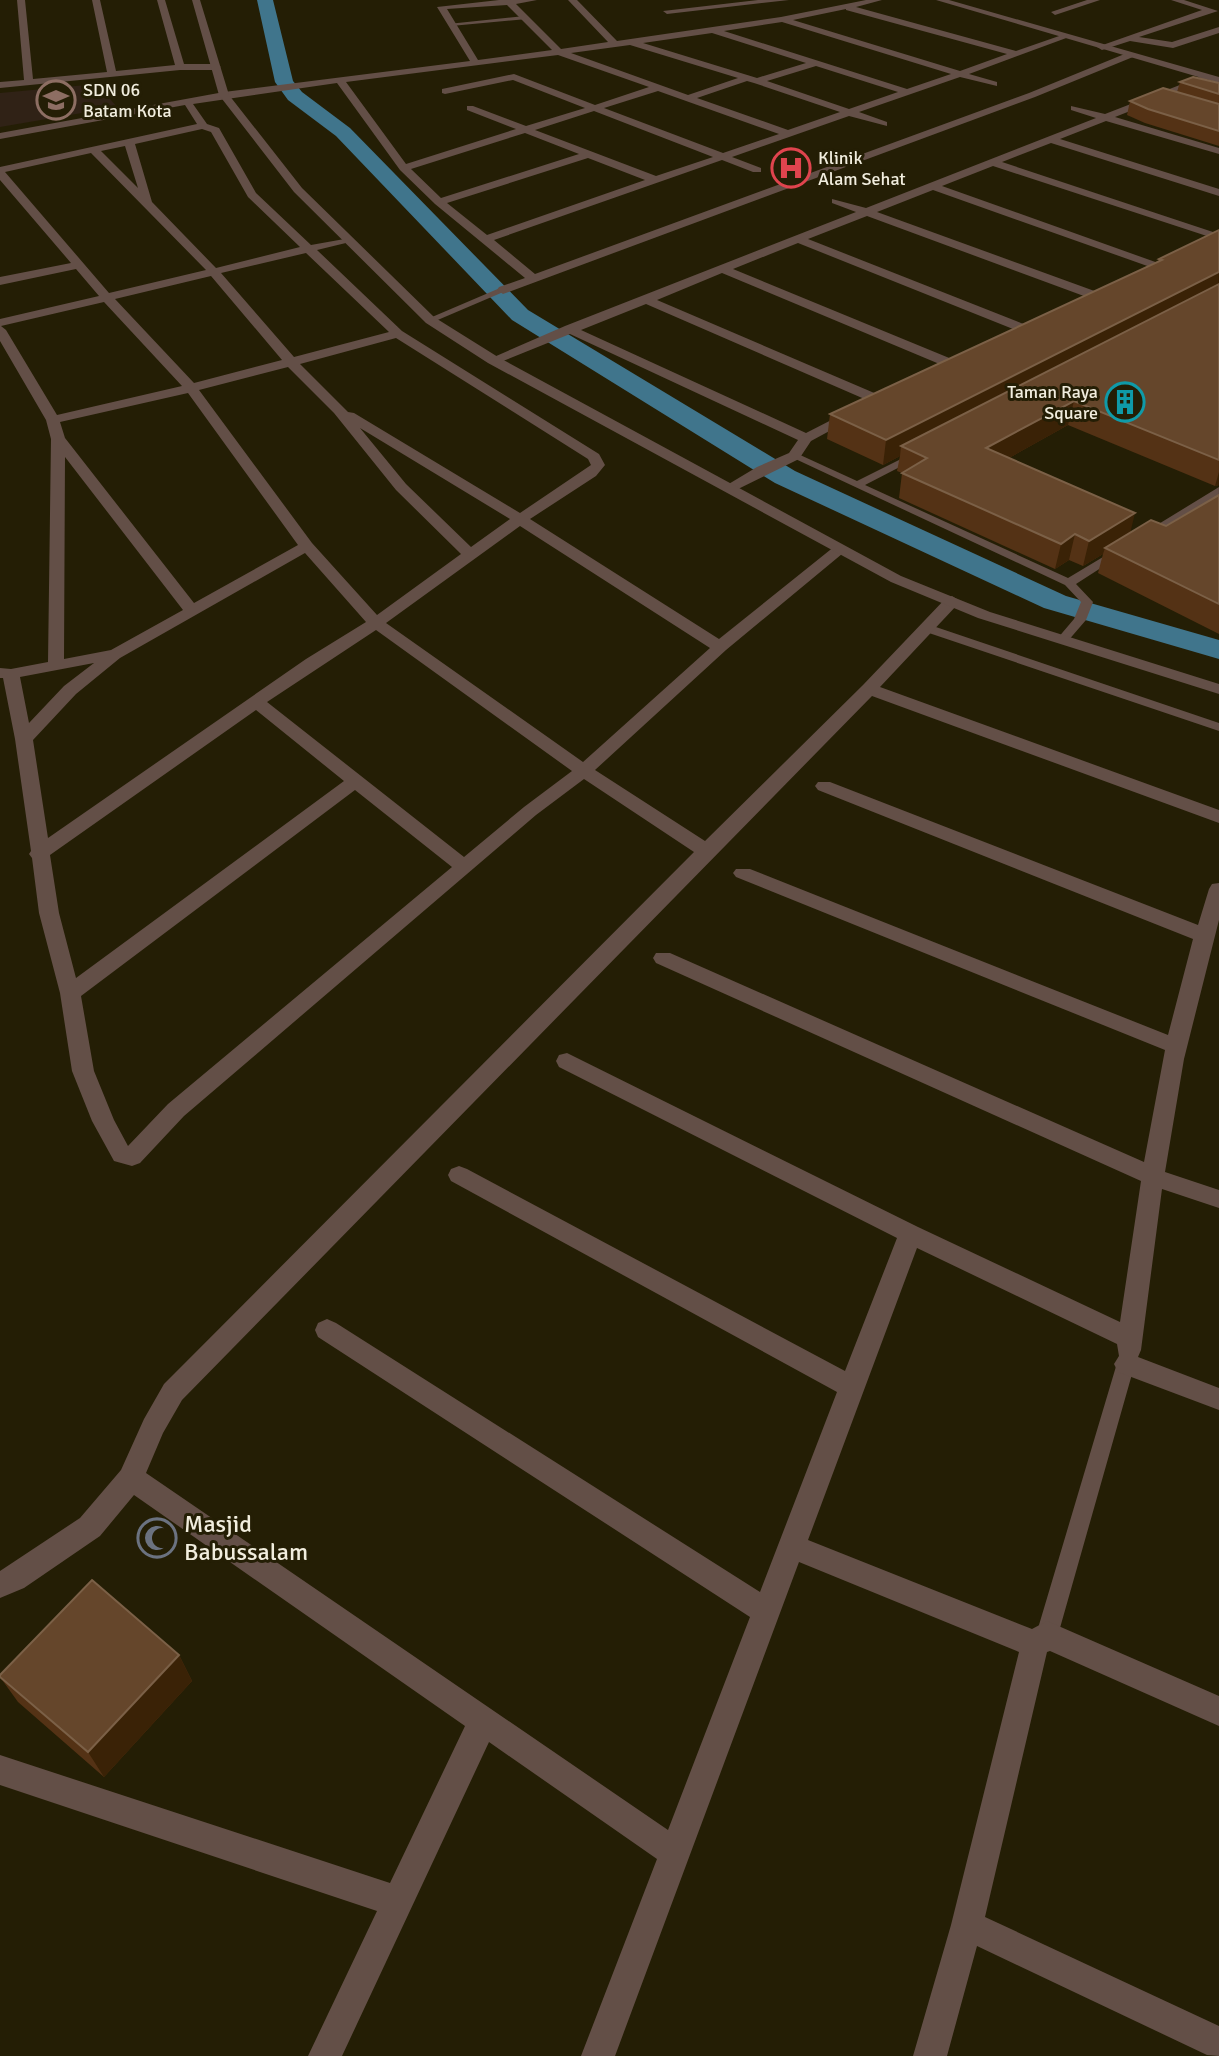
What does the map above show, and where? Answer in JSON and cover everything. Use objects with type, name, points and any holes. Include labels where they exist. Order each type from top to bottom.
[{"type":"street","points":[[21,0],[29,82]]},
{"type":"street","points":[[96,0],[112,74]]},
{"type":"street","points":[[161,0],[180,67]]},
{"type":"street","points":[[196,0],[224,95],[298,190],[430,320],[493,360],[896,579],[984,615],[1219,689]]},
{"type":"street","points":[[476,63],[441,7],[533,0]]},
{"type":"street","points":[[572,0],[613,42]]},
{"type":"street","points":[[682,26],[664,9],[785,0]]},
{"type":"street","points":[[836,0],[845,6],[1016,54]]},
{"type":"street","points":[[710,29],[781,19],[878,0]]},
{"type":"street","points":[[940,0],[1214,78]]},
{"type":"street","points":[[1055,12],[1088,0]]},
{"type":"street","points":[[1175,0],[1215,11]]},
{"type":"street","points":[[510,3],[559,52],[789,134]]},
{"type":"street","points":[[1102,47],[1215,11]]},
{"type":"street","points":[[1148,41],[1219,18]]},
{"type":"street","points":[[781,19],[994,83]]},
{"type":"street","points":[[0,136],[224,95],[559,52],[626,40],[682,26],[710,29],[907,92]]},
{"type":"street","points":[[1129,38],[1180,44],[1219,30]]},
{"type":"street","points":[[486,239],[1065,37]]},
{"type":"street","points":[[626,40],[883,124]]},
{"type":"street","points":[[503,290],[1031,95],[1130,55]]},
{"type":"street","points":[[687,98],[816,63]]},
{"type":"street","points":[[0,85],[180,67],[216,67]]},
{"type":"street","points":[[412,72],[423,78]]},
{"type":"street","points":[[445,91],[514,78],[757,170]]},
{"type":"street","points":[[493,360],[1049,139],[1214,78]]},
{"type":"street","points":[[339,80],[404,168],[439,202],[533,278]]},
{"type":"street","points":[[434,85],[470,108],[655,180]]},
{"type":"street","points":[[404,168],[657,88]]},
{"type":"street","points":[[1160,96],[1183,103]]},
{"type":"street","points":[[187,101],[204,126]]},
{"type":"street","points":[[470,108],[474,120]]},
{"type":"street","points":[[1074,108],[1219,151]]},
{"type":"street","points":[[38,853],[256,702],[376,624],[470,554],[596,469],[597,461],[398,334],[252,195],[215,130],[204,126],[0,172],[108,299],[191,388],[307,546],[376,624],[584,771],[706,851]]},
{"type":"street","points":[[477,133],[480,146]]},
{"type":"street","points":[[1049,139],[1219,193]]},
{"type":"street","points":[[129,142],[148,204]]},
{"type":"street","points":[[94,150],[212,270],[290,362],[338,410],[401,486],[470,554]]},
{"type":"street","points":[[439,202],[589,154]]},
{"type":"street","points":[[992,162],[1213,239]]},
{"type":"street","points":[[932,186],[1157,266]]},
{"type":"street","points":[[836,201],[1102,293],[1073,307]]},
{"type":"street","points":[[797,239],[1026,330]]},
{"type":"street","points":[[0,323],[346,240]]},
{"type":"street","points":[[0,281],[79,265]]},
{"type":"street","points":[[722,269],[954,365]]},
{"type":"street","points":[[645,299],[887,398],[806,438],[794,456],[729,488]]},
{"type":"street","points":[[0,330],[53,420],[58,439],[56,667]]},
{"type":"street","points":[[566,330],[806,438]]},
{"type":"street","points":[[53,420],[191,388],[398,334]]},
{"type":"street","points":[[338,410],[520,519],[720,647]]},
{"type":"street","points":[[58,439],[193,612]]},
{"type":"street","points":[[24,739],[69,690],[116,654],[307,546]]},
{"type":"street","points":[[116,654],[56,667],[6,673],[24,739],[38,853],[49,914],[70,993],[83,1071],[103,1121],[122,1155],[132,1157],[176,1110],[465,869],[530,811],[584,771],[720,647],[840,549]]},
{"type":"street","points":[[0,1585],[15,1579],[90,1527],[131,1478],[153,1427],[173,1392],[869,689],[952,601]]},
{"type":"street","points":[[869,689],[1219,817]]},
{"type":"street","points":[[256,702],[357,780],[465,869]]},
{"type":"street","points":[[70,993],[357,780]]},
{"type":"street","points":[[824,786],[1203,935]]},
{"type":"street","points":[[743,873],[1175,1046]]},
{"type":"street","points":[[1129,1351],[1175,1046],[1203,935],[1219,889]]},
{"type":"street","points":[[663,958],[1154,1177],[1219,1199]]},
{"type":"street","points":[[567,1061],[911,1234],[1219,1399]]},
{"type":"street","points":[[459,1175],[852,1387]]},
{"type":"street","points":[[598,2056],[911,1234]]},
{"type":"street","points":[[327,1330],[767,1612]]},
{"type":"street","points":[[131,1478],[675,1853]]},
{"type":"street","points":[[791,1546],[1041,1640],[1219,1711]]},
{"type":"street","points":[[930,2056],[1041,1640]]},
{"type":"street","points":[[325,2056],[483,1721]]},
{"type":"street","points":[[0,1770],[399,1902]]},
{"type":"street","points":[[967,1925],[1219,2043]]},
{"type":"street","points":[[1218,2056],[1219,2049]]},
{"type":"lane","points":[[451,24],[525,18]]},
{"type":"lane","points":[[430,320],[468,302],[503,290]]},
{"type":"lane","points":[[857,485],[929,447]]},
{"type":"lane","points":[[794,456],[1069,583],[1087,602],[1080,620],[1063,639]]},
{"type":"lane","points":[[1138,540],[1219,490]]},
{"type":"lane","points":[[1069,583],[1126,547]]},
{"type":"lane","points":[[927,628],[1219,727]]},
{"type":"lane","points":[[1041,1640],[1129,1351]]},
{"type":"shaded area","name":"SDN 06 Batam Kota","points":[[97,84],[117,107],[0,127],[0,93]]},
{"type":"building","points":[[1193,77],[1219,83],[1219,94],[1180,82]]},
{"type":"building","points":[[1163,88],[1219,104],[1219,131],[1130,101]]},
{"type":"building","points":[[1219,230],[1219,272],[886,440],[830,414],[1162,260],[1159,259]]},
{"type":"building","points":[[1219,284],[1219,460],[1074,401],[986,448],[1135,513],[1089,541],[1075,534],[1061,544],[902,473],[927,458],[901,446]]},
{"type":"building","points":[[1219,495],[1219,604],[1105,548],[1151,520],[1166,526]]},
{"type":"building","points":[[92,1580],[179,1655],[88,1752],[0,1675]]},
{"type":"waterway","points":[[265,0],[284,82],[295,96],[343,132],[520,315],[785,477],[1055,602],[1219,650]]},
{"type":"place","name":"SDN 06 Batam Kota","points":[[56,100]]},
{"type":"place","name":"Klinik Alam Sehat","points":[[791,168]]},
{"type":"place","name":"Taman Raya Square","points":[[1125,402]]},
{"type":"place","name":"Masjid Babussalam","points":[[157,1538]]}]
